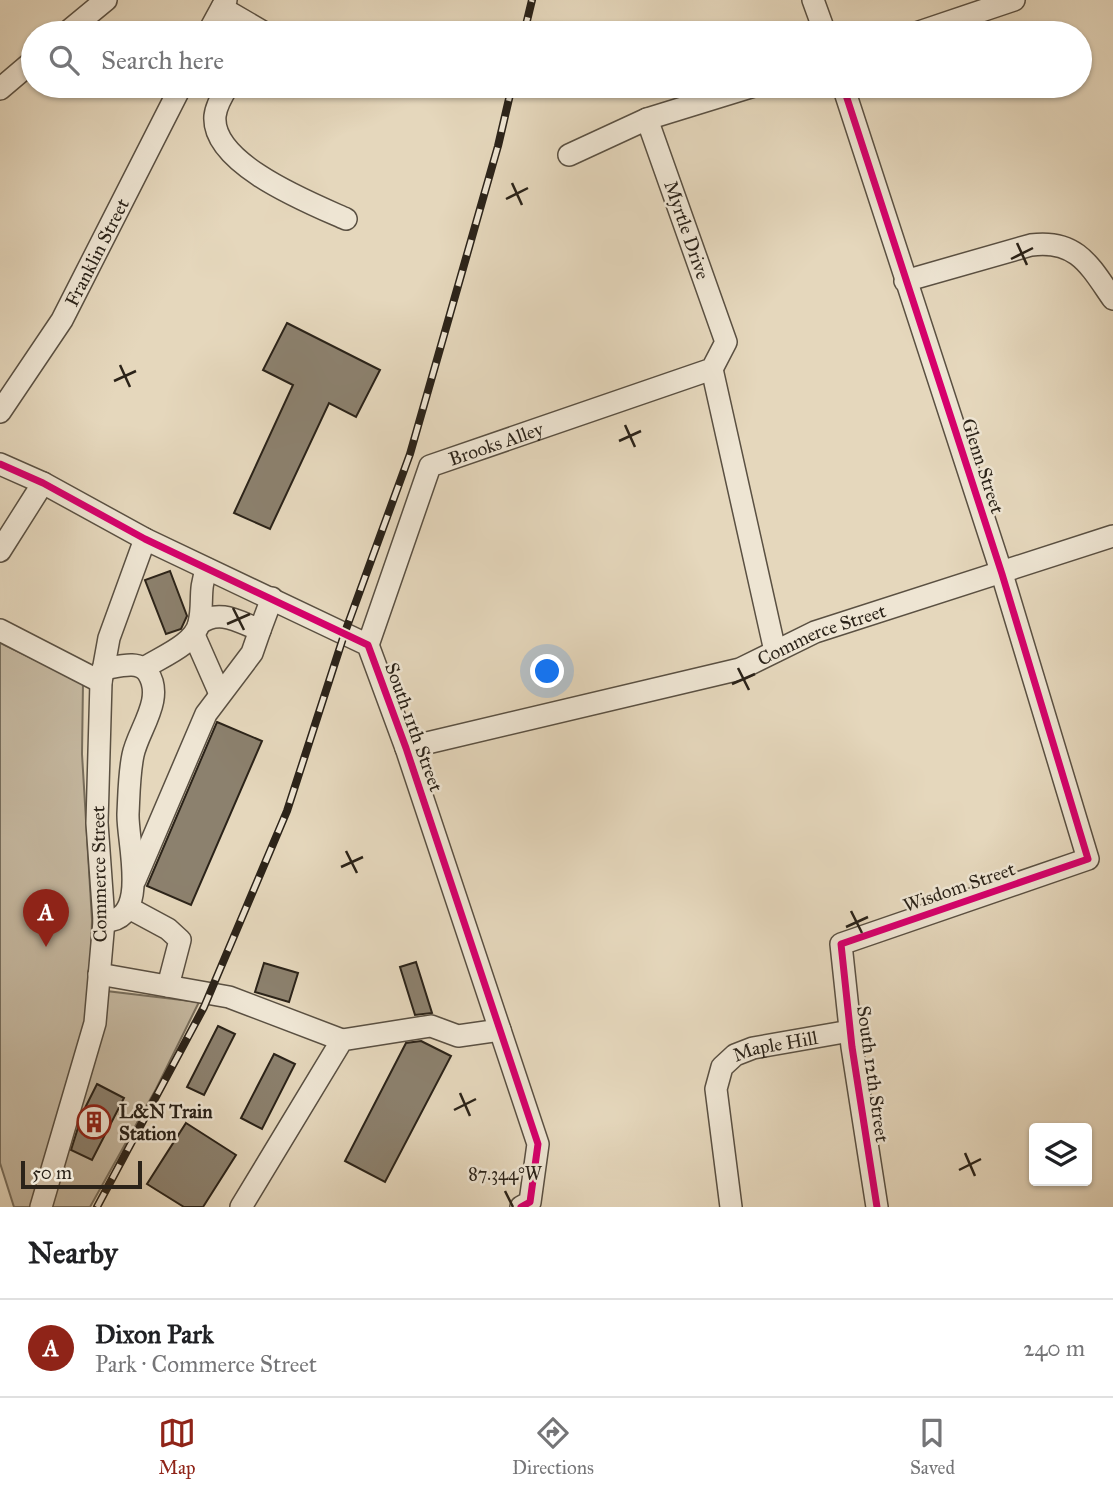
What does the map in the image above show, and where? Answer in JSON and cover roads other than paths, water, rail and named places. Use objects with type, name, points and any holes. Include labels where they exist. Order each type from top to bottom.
[{"type":"street","points":[[81,21],[106,0]]},
{"type":"street","points":[[813,0],[821,21]]},
{"type":"street","points":[[952,21],[1014,0]]},
{"type":"street","points":[[215,21],[224,4],[245,21]]},
{"type":"street","points":[[0,89],[21,71]]},
{"type":"street","name":"Franklin Street","points":[[0,412],[62,320],[175,98]]},
{"type":"street","points":[[223,98],[215,116],[220,139],[233,158],[307,202],[346,219]]},
{"type":"street","points":[[569,155],[647,119],[715,98]]},
{"type":"street","name":"Glenn Street","points":[[847,98],[1002,574],[1088,859]]},
{"type":"street","name":"Myrtle Drive","points":[[647,119],[726,342],[712,369]]},
{"type":"street","points":[[905,281],[1031,245],[1048,243],[1072,250],[1088,263],[1113,299]]},
{"type":"street","points":[[712,369],[775,651]]},
{"type":"street","name":"Brooks Alley","points":[[368,645],[430,466],[712,369]]},
{"type":"street","name":"South 11th Street","points":[[0,464],[43,483],[145,540],[368,645],[406,748],[538,1144],[530,1202],[521,1207]]},
{"type":"street","points":[[0,551],[43,483]]},
{"type":"street","name":"Commerce Street","points":[[406,748],[740,669],[815,632],[1002,574],[1113,536]]},
{"type":"street","name":"Commerce Street","points":[[41,1207],[95,1023],[104,922],[97,823],[102,676],[109,638],[145,540]]},
{"type":"street","points":[[207,569],[200,586],[197,629],[220,694]]},
{"type":"street","points":[[104,922],[120,918],[129,908],[134,882],[206,714],[252,653],[272,598]]},
{"type":"street","points":[[144,668],[215,615],[260,630]]},
{"type":"street","points":[[0,629],[102,676],[137,664],[150,676],[153,701],[133,754],[128,818],[134,882]]},
{"type":"street","name":"Wisdom Street","points":[[841,944],[1088,859]]},
{"type":"street","points":[[129,908],[168,929],[180,940],[168,986]]},
{"type":"street","name":"South 12th Street","points":[[841,944],[850,1031],[877,1207]]},
{"type":"street","points":[[99,974],[229,997],[342,1040],[431,1026],[458,1036],[500,1030]]},
{"type":"street","name":"Maple Hill","points":[[731,1207],[716,1089],[722,1067],[735,1055],[753,1048],[850,1031]]},
{"type":"street","points":[[241,1207],[342,1040]]},
{"type":"railway","points":[[527,21],[532,0]]},
{"type":"railway","points":[[97,1207],[204,1007],[287,811],[345,632],[410,454],[509,98]]},
{"type":"place","name":"Dixon Park","points":[[46,947]]},
{"type":"place","name":"L&N Train Station","points":[[94,1122]]}]
